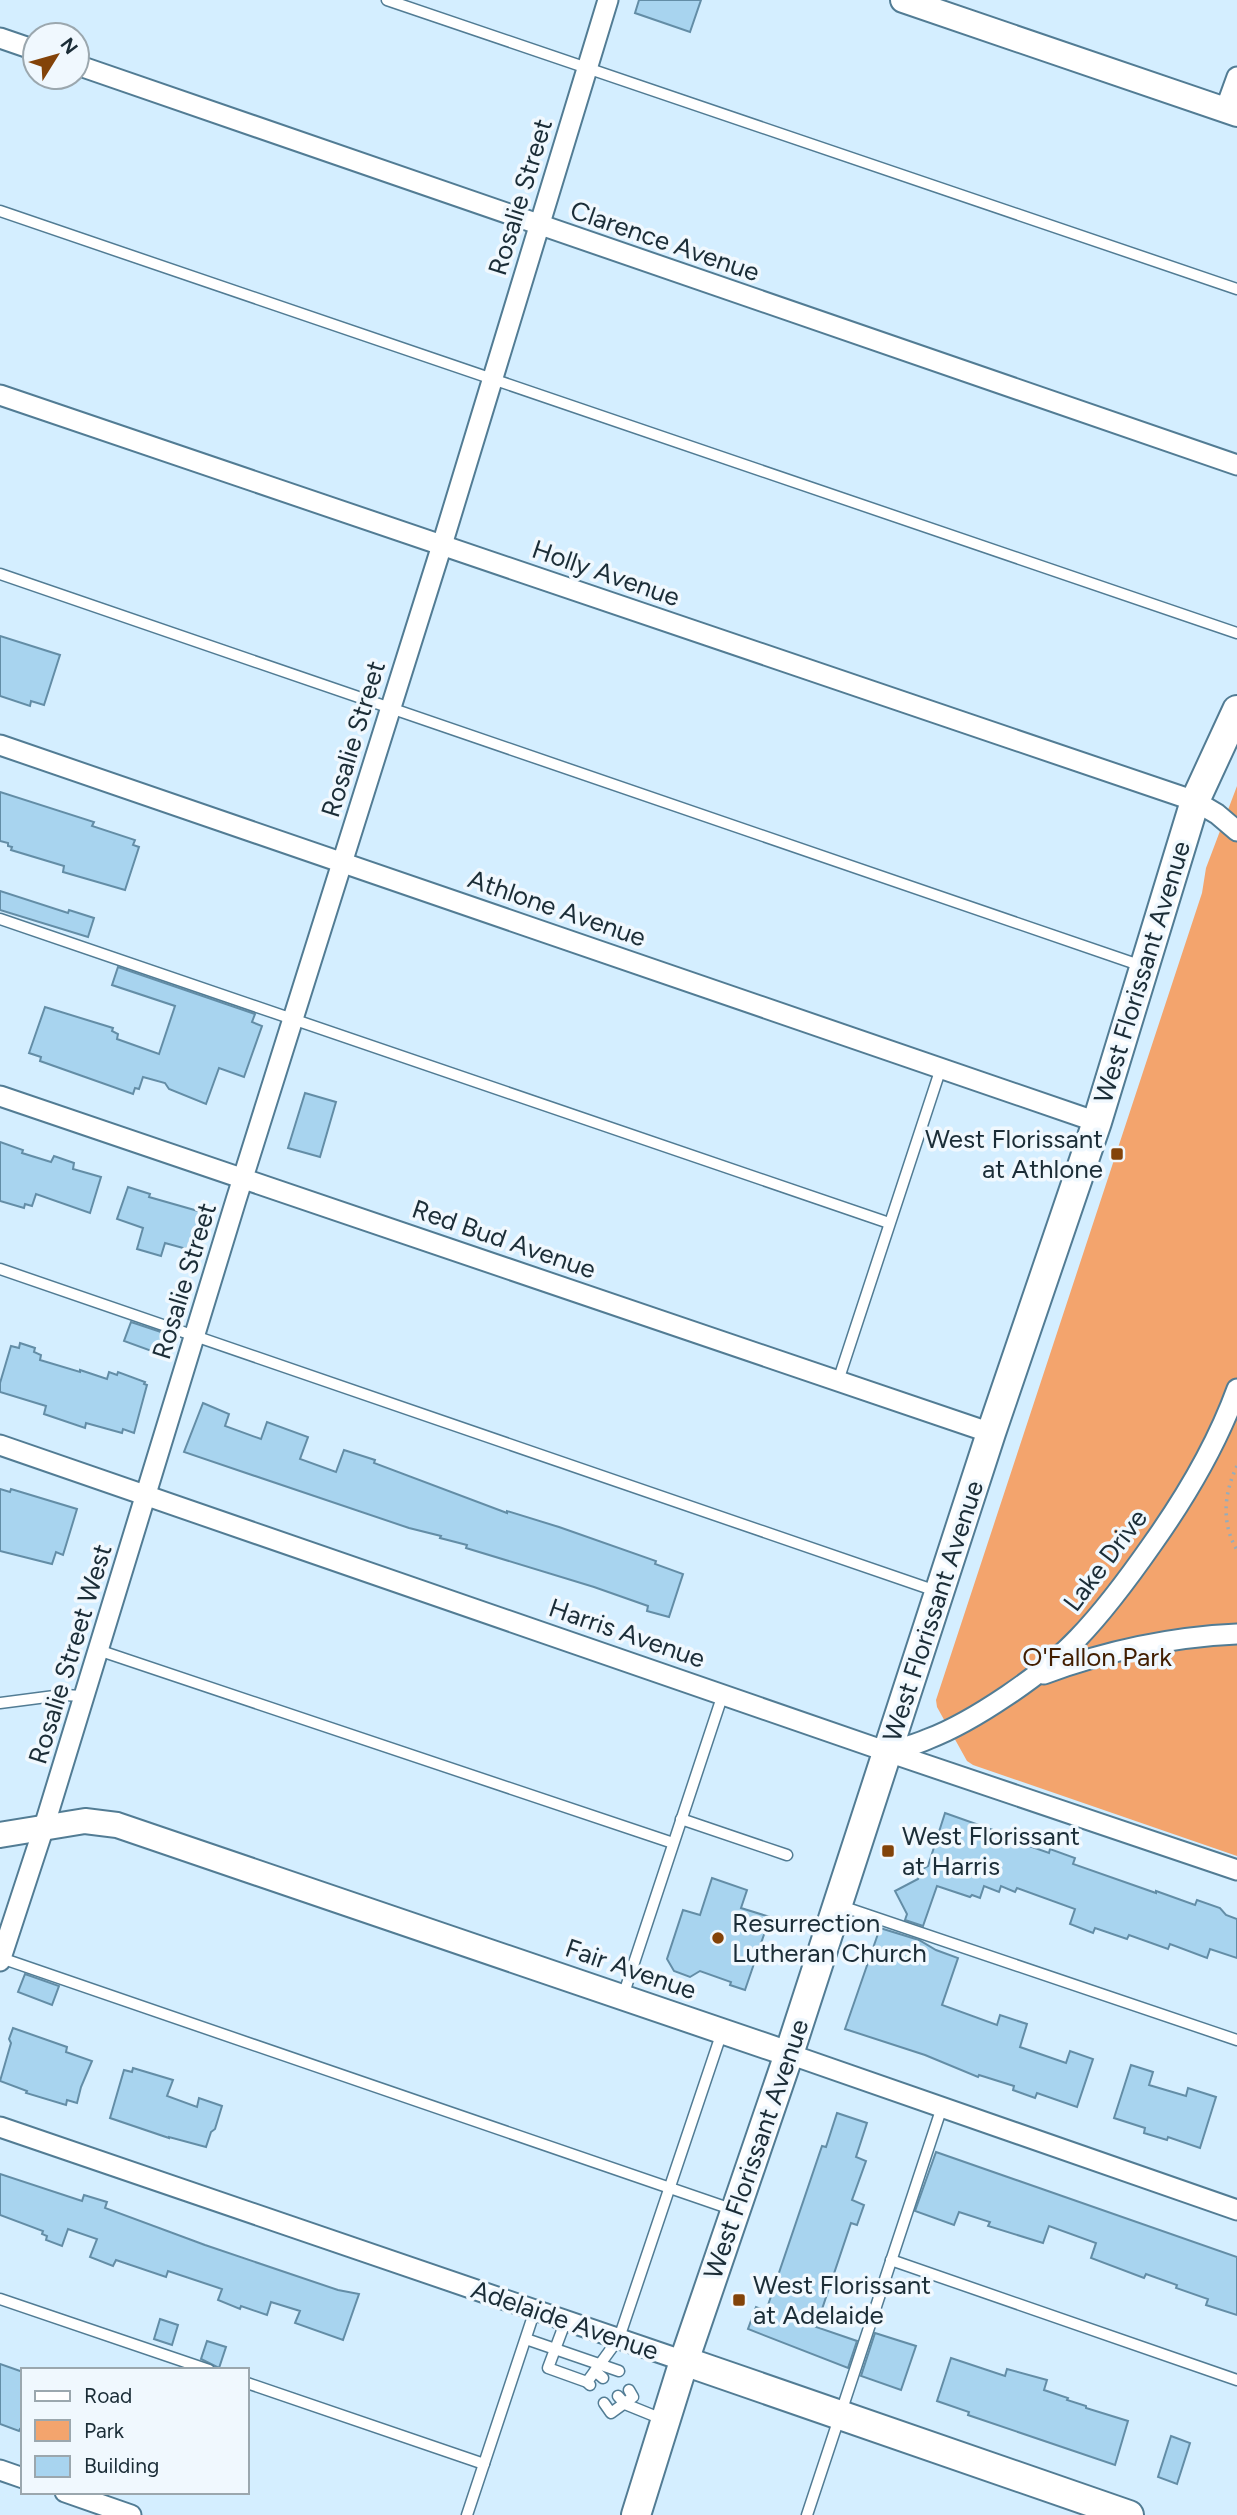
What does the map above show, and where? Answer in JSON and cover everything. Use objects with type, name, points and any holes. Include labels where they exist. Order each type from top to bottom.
[{"type":"main road","name":"West Florissant Avenue","points":[[636,2515],[684,2361],[789,2054],[991,1433],[1097,1122],[1195,800],[1237,710]]},
{"type":"main road","name":"Adelaide Avenue","points":[[684,2361],[1129,2515]]},
{"type":"street","name":"Rosalie Street","points":[[147,1494],[608,0]]},
{"type":"street","points":[[903,0],[1231,112],[1237,77]]},
{"type":"street","points":[[0,38],[21,45]]},
{"type":"street","name":"Clarence Avenue","points":[[91,70],[1237,465]]},
{"type":"street","name":"Holly Avenue","points":[[0,395],[1195,800],[1237,831]]},
{"type":"street","name":"Athlone Avenue","points":[[0,745],[1097,1122]]},
{"type":"street","name":"Red Bud Avenue","points":[[0,1096],[991,1433]]},
{"type":"street","name":"Lake Drive","points":[[888,1752],[927,1740],[959,1725],[1027,1681],[1076,1641],[1117,1594],[1193,1482],[1225,1422],[1237,1389]]},
{"type":"street","name":"Harris Avenue","points":[[0,1445],[1237,1870]]},
{"type":"street","name":"Rosalie Street West","points":[[43,1830],[147,1494]]},
{"type":"street","points":[[1027,1681],[1084,1659],[1148,1644],[1237,1634]]},
{"type":"street","name":"Fair Avenue","points":[[0,1835],[85,1821],[117,1825],[1237,2210]]},
{"type":"street","points":[[0,1959],[43,1830]]},
{"type":"street","name":"Adelaide Avenue","points":[[0,2127],[684,2361]]},
{"type":"street","points":[[0,2470],[21,2477]]},
{"type":"street","points":[[71,2494],[131,2515]]},
{"type":"lane","points":[[387,0],[1237,289]]},
{"type":"lane","points":[[0,211],[1237,633]]},
{"type":"lane","points":[[0,574],[1144,967]]},
{"type":"lane","points":[[0,919],[889,1223]]},
{"type":"lane","points":[[838,1381],[941,1068]]},
{"type":"lane","points":[[0,1269],[939,1592]]},
{"type":"lane","points":[[99,1650],[673,1843]]},
{"type":"lane","points":[[623,1997],[723,1694]]},
{"type":"lane","points":[[0,1703],[62,1695],[84,1696]]},
{"type":"lane","points":[[681,1819],[787,1855]]},
{"type":"lane","points":[[837,1905],[1237,2040]]},
{"type":"lane","points":[[0,1959],[735,2211]]},
{"type":"lane","points":[[566,2320],[548,2368],[588,2383],[619,2339],[722,2031]]},
{"type":"lane","points":[[807,2515],[942,2107]]},
{"type":"lane","points":[[891,2260],[1237,2380]]},
{"type":"lane","points":[[0,2299],[203,2368]]},
{"type":"lane","points":[[467,2515],[535,2310]]},
{"type":"lane","points":[[526,2339],[555,2349],[599,2371],[619,2371]]},
{"type":"lane","points":[[248,2383],[484,2464]]},
{"type":"lane","points":[[604,2403],[611,2413],[621,2400],[633,2397],[629,2390]]},
{"type":"lane","points":[[621,2400],[666,2421]]},
{"type":"path","points":[[1237,1466],[1228,1488],[1226,1525],[1237,1550]]},
{"type":"green space","name":"O'Fallon Park","points":[[1237,786],[1237,1856],[973,1765],[967,1761],[937,1707],[936,1700],[1202,893],[1206,868]]},
{"type":"building","points":[[639,0],[701,0],[690,32],[635,13]]},
{"type":"building","points":[[0,636],[60,655],[44,705],[31,701],[30,706],[0,696]]},
{"type":"building","points":[[0,792],[94,822],[92,826],[135,840],[133,845],[139,847],[125,890],[63,872],[64,866],[11,850],[12,847],[8,846],[8,843],[0,841]]},
{"type":"building","points":[[0,891],[68,913],[69,910],[94,918],[88,937],[0,910]]},
{"type":"building","points":[[118,967],[255,1014],[252,1022],[262,1026],[244,1077],[219,1068],[206,1104],[169,1089],[165,1083],[143,1077],[139,1089],[135,1088],[133,1094],[40,1061],[41,1057],[29,1053],[45,1007],[113,1028],[112,1031],[118,1034],[117,1039],[159,1054],[175,1006],[112,985]]},
{"type":"building","points":[[305,1093],[336,1102],[320,1157],[288,1148]]},
{"type":"building","points":[[0,1142],[23,1150],[22,1153],[51,1162],[54,1156],[74,1163],[73,1169],[101,1177],[90,1213],[36,1194],[32,1206],[25,1204],[24,1208],[0,1201]]},
{"type":"building","points":[[128,1187],[150,1194],[149,1197],[205,1213],[194,1251],[165,1243],[161,1256],[137,1249],[143,1228],[117,1219]]},
{"type":"building","points":[[131,1322],[164,1333],[157,1353],[124,1341]]},
{"type":"building","points":[[20,1343],[35,1348],[34,1352],[41,1355],[40,1360],[107,1379],[109,1372],[117,1375],[118,1372],[145,1382],[147,1385],[134,1433],[123,1429],[122,1433],[86,1423],[85,1428],[44,1414],[46,1406],[0,1392],[11,1346],[19,1348]]},
{"type":"building","points":[[203,1403],[229,1414],[225,1426],[261,1439],[267,1422],[308,1437],[300,1459],[336,1472],[344,1450],[507,1513],[559,1527],[656,1561],[655,1564],[683,1574],[669,1617],[647,1611],[648,1606],[594,1587],[466,1548],[467,1545],[440,1538],[441,1536],[409,1528],[184,1452]]},
{"type":"building","points":[[0,1489],[10,1492],[11,1489],[77,1509],[63,1555],[56,1552],[52,1564],[0,1551]]},
{"type":"building","points":[[945,1813],[1016,1838],[1015,1841],[1049,1853],[1050,1849],[1075,1858],[1073,1864],[1156,1893],[1195,1905],[1197,1900],[1220,1908],[1226,1915],[1237,1919],[1237,1958],[1210,1949],[1207,1958],[1170,1944],[1168,1949],[1129,1935],[1127,1939],[1095,1928],[1093,1933],[1070,1924],[1075,1909],[1017,1888],[1015,1892],[1001,1886],[999,1892],[984,1886],[980,1898],[937,1886],[923,1926],[905,1920],[907,1914],[895,1891],[918,1879],[922,1869],[928,1866]]},
{"type":"building","name":"Resurrection Lutheran Church","points":[[712,1878],[747,1890],[741,1908],[770,1917],[745,1990],[700,1971],[690,1977],[674,1971],[667,1959],[683,1910],[700,1915]]},
{"type":"building","points":[[880,1928],[919,1940],[958,1958],[942,2005],[997,2025],[1000,2015],[1027,2024],[1020,2047],[1066,2063],[1070,2051],[1093,2059],[1077,2107],[1037,2093],[1035,2098],[1013,2090],[1014,2086],[979,2075],[978,2077],[925,2055],[845,2029]]},
{"type":"building","points":[[25,1974],[59,1986],[52,2005],[18,1992]]},
{"type":"building","points":[[13,2028],[67,2047],[66,2052],[92,2061],[77,2103],[67,2100],[66,2105],[26,2093],[27,2091],[0,2081]]},
{"type":"building","points":[[1131,2065],[1153,2072],[1149,2085],[1186,2096],[1188,2088],[1216,2097],[1200,2148],[1168,2137],[1167,2140],[1144,2133],[1145,2128],[1114,2118]]},
{"type":"building","points":[[133,2068],[173,2080],[167,2096],[197,2107],[199,2098],[222,2106],[206,2147],[110,2118],[124,2070],[132,2072]]},
{"type":"building","points":[[837,2113],[867,2123],[856,2157],[866,2161],[852,2200],[864,2205],[857,2225],[851,2223],[816,2327],[857,2341],[848,2368],[748,2329],[756,2307],[766,2311],[822,2146],[826,2147]]},
{"type":"building","points":[[936,2152],[1237,2257],[1237,2315],[1206,2305],[1208,2299],[1176,2288],[1177,2285],[1146,2274],[1144,2278],[1091,2258],[1096,2243],[1049,2226],[1043,2243],[988,2226],[990,2222],[959,2212],[954,2225],[915,2211]]},
{"type":"building","points":[[0,2174],[82,2201],[84,2195],[107,2202],[105,2208],[205,2245],[338,2290],[359,2294],[343,2340],[295,2323],[300,2311],[271,2302],[267,2315],[241,2306],[240,2309],[218,2300],[222,2289],[168,2271],[166,2277],[116,2260],[113,2266],[90,2257],[97,2239],[68,2229],[62,2246],[46,2240],[47,2236],[42,2234],[43,2231],[0,2215]]},
{"type":"building","points":[[160,2319],[178,2325],[172,2345],[154,2339]]},
{"type":"building","points":[[875,2333],[916,2346],[901,2390],[861,2376]]},
{"type":"building","points":[[207,2341],[226,2347],[219,2368],[201,2359]]},
{"type":"building","points":[[951,2358],[1005,2376],[1007,2369],[1047,2380],[1044,2390],[1068,2398],[1067,2400],[1086,2408],[1128,2421],[1115,2465],[968,2415],[969,2412],[937,2401]]},
{"type":"building","points":[[0,2364],[21,2371],[21,2429],[19,2431],[0,2424]]},
{"type":"building","points":[[1171,2436],[1190,2443],[1177,2484],[1158,2477]]},
{"type":"place","name":"West Florissant at Athlone","points":[[1117,1154]]},
{"type":"place","name":"West Florissant at Harris","points":[[888,1851]]},
{"type":"place","name":"Resurrection Lutheran Church","points":[[718,1938]]},
{"type":"place","name":"West Florissant at Adelaide","points":[[739,2300]]}]
